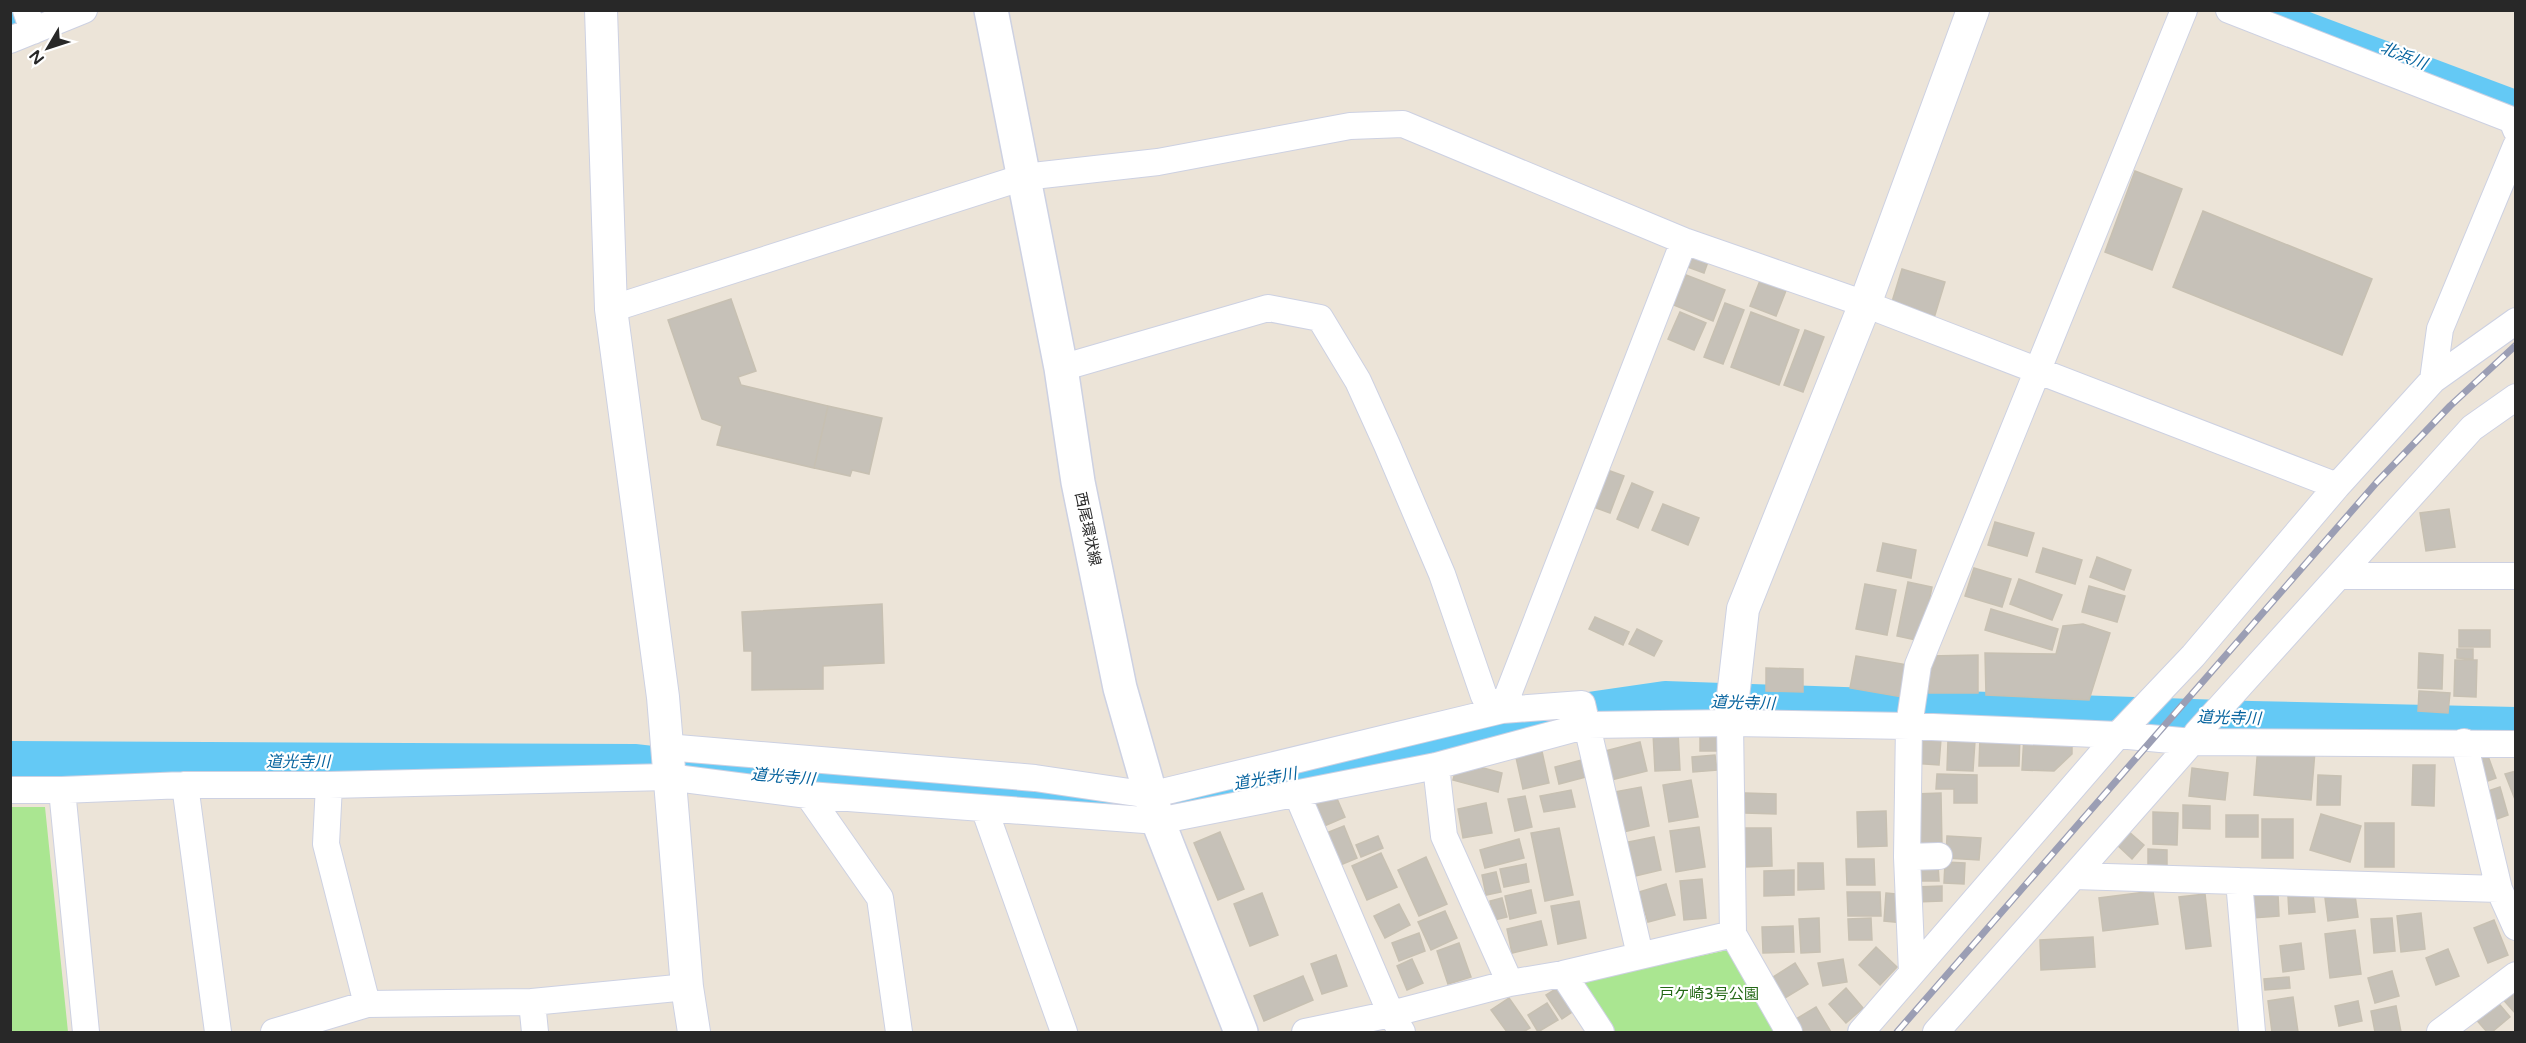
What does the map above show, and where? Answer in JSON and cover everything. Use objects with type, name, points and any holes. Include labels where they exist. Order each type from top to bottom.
[{"type":"main road","name":"西尾環状線","points":[[991,10],[1060,368],[1078,482],[1120,688],[1154,808],[1241,1032]]},
{"type":"street","points":[[25,24],[84,10]]},
{"type":"street","points":[[601,10],[611,309],[663,697],[687,987],[694,1032]]},
{"type":"street","points":[[1789,1032],[1733,934],[1730,722],[1743,609],[1865,304],[1972,10]]},
{"type":"street","points":[[1912,973],[1907,857],[1909,725],[1918,665],[2184,10]]},
{"type":"street","points":[[2229,10],[2512,120],[2516,130]]},
{"type":"street","points":[[611,309],[1024,177],[1158,162],[1350,126],[1403,124],[1683,241],[1865,304],[2337,486]]},
{"type":"street","points":[[2433,380],[2440,329],[2516,146]]},
{"type":"street","points":[[1502,710],[1683,241]]},
{"type":"street","points":[[1060,368],[1268,308],[1320,318],[1358,381],[1387,445],[1442,574],[1484,696],[1502,710]]},
{"type":"street","points":[[1861,1032],[2119,734],[2193,656],[2337,486],[2433,380],[2516,321]]},
{"type":"street","points":[[1936,1032],[2194,738],[2472,428],[2516,397]]},
{"type":"street","points":[[2340,576],[2516,576]]},
{"type":"street","points":[[10,790],[185,785],[329,785],[667,762],[1035,778],[1154,808],[1502,710],[1585,717],[1909,725],[2194,738],[2516,744]]},
{"type":"street","points":[[667,762],[808,795],[984,808],[1154,808],[1297,794],[1436,766],[1585,717]]},
{"type":"street","points":[[1585,717],[1640,955]]},
{"type":"street","points":[[2464,742],[2499,889],[2516,927]]},
{"type":"street","points":[[1436,766],[1444,836],[1510,983]]},
{"type":"street","points":[[185,785],[218,1032]]},
{"type":"street","points":[[329,785],[326,844],[367,1004]]},
{"type":"street","points":[[62,790],[86,1032]]},
{"type":"street","points":[[1297,794],[1396,1023]]},
{"type":"street","points":[[808,795],[880,898],[899,1032]]},
{"type":"street","points":[[984,808],[1064,1032]]},
{"type":"street","points":[[1907,857],[1939,856]]},
{"type":"street","points":[[2074,876],[2499,889]]},
{"type":"street","points":[[2239,881],[2252,1032]]},
{"type":"street","points":[[1305,1032],[1396,1023],[1510,983],[1563,974],[1733,934]]},
{"type":"street","points":[[1563,974],[1601,1032]]},
{"type":"street","points":[[2442,1032],[2516,975]]},
{"type":"street","points":[[274,1032],[367,1004],[532,1002],[687,987]]},
{"type":"street","points":[[532,1002],[536,1032]]},
{"type":"green space","points":[[11,807],[45,807],[68,1032],[11,1032]]},
{"type":"green space","name":"戸ケ崎3号公園","points":[[1728,950],[1776,1032],[1616,1032],[1583,981]]},
{"type":"water","name":"北浜川","points":[[2268,11],[2307,11],[2515,89],[2515,111]]},
{"type":"building","points":[[2135,171],[2182,189],[2152,270],[2105,252]]},
{"type":"building","points":[[2203,211],[2372,279],[2342,355],[2173,287]]},
{"type":"building","points":[[1692,248],[1710,256],[1704,273],[1685,266]]},
{"type":"building","points":[[1902,269],[1945,282],[1934,318],[1891,305]]},
{"type":"building","points":[[1763,273],[1789,283],[1776,316],[1750,306]]},
{"type":"building","points":[[1686,275],[1725,290],[1713,321],[1674,305]]},
{"type":"building","points":[[731,299],[756,371],[738,377],[741,385],[828,406],[814,468],[717,445],[722,426],[702,419],[668,320]]},
{"type":"building","points":[[1725,303],[1744,310],[1723,364],[1704,357]]},
{"type":"building","points":[[1680,312],[1706,323],[1694,350],[1668,339]]},
{"type":"building","points":[[1751,312],[1799,330],[1779,385],[1731,367]]},
{"type":"building","points":[[1805,330],[1824,337],[1803,392],[1784,385]]},
{"type":"building","points":[[828,406],[882,418],[869,474],[852,470],[850,476],[814,468]]},
{"type":"building","points":[[1602,468],[1624,476],[1610,513],[1588,505]]},
{"type":"building","points":[[1632,483],[1653,492],[1638,528],[1617,519]]},
{"type":"building","points":[[1663,504],[1699,518],[1688,545],[1652,530]]},
{"type":"building","points":[[2449,509],[2455,547],[2426,551],[2420,513]]},
{"type":"building","points":[[1995,522],[2034,533],[2027,556],[1988,545]]},
{"type":"building","points":[[1883,543],[1916,550],[1911,578],[1877,571]]},
{"type":"building","points":[[2043,548],[2082,560],[2075,584],[2036,572]]},
{"type":"building","points":[[2097,557],[2131,570],[2124,590],[2090,577]]},
{"type":"building","points":[[1974,568],[2011,579],[2002,607],[1965,596]]},
{"type":"building","points":[[2019,579],[2062,595],[2052,620],[2010,604]]},
{"type":"building","points":[[1908,582],[1932,587],[1921,641],[1897,636]]},
{"type":"building","points":[[1865,584],[1896,590],[1887,635],[1856,629]]},
{"type":"building","points":[[2089,586],[2125,596],[2117,622],[2082,612]]},
{"type":"building","points":[[882,604],[884,663],[823,666],[823,689],[752,690],[752,651],[744,651],[742,612]]},
{"type":"building","points":[[1991,609],[2058,629],[2052,650],[1985,630]]},
{"type":"building","points":[[1595,617],[1629,632],[1623,645],[1589,629]]},
{"type":"building","points":[[2083,624],[2110,633],[2089,700],[1986,695],[1985,653],[2056,654],[2063,626]]},
{"type":"building","points":[[1637,629],[1662,641],[1654,656],[1629,644]]},
{"type":"building","points":[[2459,630],[2490,630],[2490,647],[2459,647]]},
{"type":"building","points":[[2457,649],[2473,649],[2473,659],[2457,658]]},
{"type":"building","points":[[2419,653],[2443,655],[2442,689],[2418,688]]},
{"type":"building","points":[[1978,655],[1978,693],[1929,693],[1929,656]]},
{"type":"building","points":[[1856,656],[1908,665],[1902,697],[1850,688]]},
{"type":"building","points":[[2455,660],[2477,660],[2476,697],[2454,696]]},
{"type":"building","points":[[1766,668],[1803,669],[1803,692],[1766,691]]},
{"type":"building","points":[[2419,691],[2450,693],[2448,713],[2418,711]]},
{"type":"building","points":[[1678,732],[1680,770],[1655,771],[1653,733]]},
{"type":"building","points":[[1700,734],[1719,734],[1719,751],[1700,751]]},
{"type":"building","points":[[2024,735],[2072,737],[2072,754],[2054,771],[2022,770]]},
{"type":"building","points":[[1980,736],[2020,736],[2019,766],[1979,766]]},
{"type":"building","points":[[1913,737],[1941,739],[1939,765],[1911,763]]},
{"type":"building","points":[[1948,740],[1975,741],[1973,771],[1947,770]]},
{"type":"building","points":[[1640,742],[1647,771],[1611,780],[1605,751]]},
{"type":"building","points":[[2258,746],[2315,751],[2311,800],[2254,795]]},
{"type":"building","points":[[1541,747],[1549,783],[1523,789],[1515,753]]},
{"type":"building","points":[[1715,755],[1717,770],[1693,772],[1692,757]]},
{"type":"building","points":[[2488,756],[2496,778],[2485,782],[2477,760]]},
{"type":"building","points":[[1582,760],[1586,777],[1559,784],[1555,767]]},
{"type":"building","points":[[1458,761],[1502,773],[1498,792],[1453,780]]},
{"type":"building","points":[[2413,765],[2435,765],[2434,806],[2412,805]]},
{"type":"building","points":[[2192,768],[2228,773],[2225,800],[2189,796]]},
{"type":"building","points":[[2516,771],[2516,802],[2505,774]]},
{"type":"building","points":[[1937,774],[1977,775],[1977,803],[1954,803],[1954,789],[1936,789]]},
{"type":"building","points":[[2318,775],[2341,776],[2340,805],[2317,805]]},
{"type":"building","points":[[1691,780],[1698,817],[1669,822],[1663,785]]},
{"type":"building","points":[[1641,787],[1649,826],[1623,832],[1614,792]]},
{"type":"building","points":[[2500,787],[2508,815],[2494,820],[2485,792]]},
{"type":"building","points":[[1571,790],[1575,807],[1544,812],[1540,796]]},
{"type":"building","points":[[1745,793],[1776,794],[1776,814],[1745,813]]},
{"type":"building","points":[[1941,793],[1942,848],[1916,848],[1914,794]]},
{"type":"building","points":[[1335,794],[1345,817],[1322,827],[1312,804]]},
{"type":"building","points":[[1525,796],[1532,827],[1515,831],[1508,799]]},
{"type":"building","points":[[1486,803],[1492,833],[1463,838],[1458,809]]},
{"type":"building","points":[[2183,805],[2210,806],[2210,829],[2183,828]]},
{"type":"building","points":[[1886,811],[1887,846],[1858,847],[1857,812]]},
{"type":"building","points":[[2153,812],[2178,813],[2177,845],[2153,844]]},
{"type":"building","points":[[2321,814],[2361,826],[2350,862],[2310,850]]},
{"type":"building","points":[[2226,815],[2258,815],[2258,837],[2226,837]]},
{"type":"building","points":[[2262,819],[2293,819],[2293,858],[2262,858]]},
{"type":"building","points":[[2365,823],[2394,823],[2394,867],[2365,867]]},
{"type":"building","points":[[1344,826],[1357,858],[1338,866],[1324,834]]},
{"type":"building","points":[[1699,827],[1705,867],[1676,872],[1670,831]]},
{"type":"building","points":[[1559,828],[1573,895],[1545,901],[1531,833]]},
{"type":"building","points":[[1745,828],[1771,828],[1772,866],[1745,867]]},
{"type":"building","points":[[2128,831],[2144,845],[2132,859],[2116,844]]},
{"type":"building","points":[[1220,832],[1244,889],[1218,900],[1194,843]]},
{"type":"building","points":[[1378,836],[1383,848],[1361,857],[1356,845]]},
{"type":"building","points":[[1947,836],[1981,838],[1979,860],[1946,858]]},
{"type":"building","points":[[1654,837],[1661,870],[1635,876],[1628,842]]},
{"type":"building","points":[[1519,839],[1524,858],[1485,868],[1480,850]]},
{"type":"building","points":[[2148,849],[2167,850],[2167,868],[2148,867]]},
{"type":"building","points":[[1381,853],[1397,887],[1367,900],[1352,866]]},
{"type":"building","points":[[1426,857],[1447,904],[1419,916],[1398,870]]},
{"type":"building","points":[[1846,859],[1874,859],[1875,885],[1847,885]]},
{"type":"building","points":[[1945,862],[1965,863],[1964,884],[1944,883]]},
{"type":"building","points":[[1798,863],[1823,863],[1824,889],[1798,890]]},
{"type":"building","points":[[1526,864],[1529,882],[1504,887],[1500,869]]},
{"type":"building","points":[[1916,865],[1938,865],[1939,881],[1916,881]]},
{"type":"building","points":[[1794,870],[1794,895],[1764,896],[1764,871]]},
{"type":"building","points":[[1496,872],[1501,892],[1486,895],[1482,875]]},
{"type":"building","points":[[1702,879],[1706,918],[1684,920],[1680,881]]},
{"type":"building","points":[[1666,884],[1675,915],[1648,922],[1639,892]]},
{"type":"building","points":[[1942,886],[1942,901],[1916,902],[1915,887]]},
{"type":"building","points":[[1531,890],[1536,913],[1510,919],[1505,896]]},
{"type":"building","points":[[2153,891],[2158,924],[2103,931],[2099,898]]},
{"type":"building","points":[[1847,892],[1880,892],[1881,916],[1848,916]]},
{"type":"building","points":[[1262,893],[1278,935],[1250,946],[1234,904]]},
{"type":"building","points":[[1886,893],[1906,895],[1904,923],[1884,921]]},
{"type":"building","points":[[2205,894],[2211,946],[2186,949],[2179,897]]},
{"type":"building","points":[[2278,894],[2279,916],[2252,918],[2251,895]]},
{"type":"building","points":[[2313,894],[2315,912],[2289,914],[2288,896]]},
{"type":"building","points":[[2355,895],[2358,917],[2328,921],[2325,898]]},
{"type":"building","points":[[1502,898],[1507,917],[1494,920],[1490,901]]},
{"type":"building","points":[[1579,901],[1586,938],[1558,944],[1551,906]]},
{"type":"building","points":[[1399,904],[1410,925],[1385,938],[1374,916]]},
{"type":"building","points":[[1445,911],[1457,938],[1431,950],[1418,922]]},
{"type":"building","points":[[2421,913],[2425,949],[2401,952],[2397,916]]},
{"type":"building","points":[[1819,918],[1820,952],[1801,953],[1799,919]]},
{"type":"building","points":[[1871,918],[1872,940],[1849,940],[1848,919]]},
{"type":"building","points":[[2392,918],[2395,951],[2374,953],[2371,919]]},
{"type":"building","points":[[2494,920],[2508,955],[2488,963],[2474,928]]},
{"type":"building","points":[[1541,921],[1547,945],[1512,953],[1507,929]]},
{"type":"building","points":[[1793,926],[1794,952],[1763,953],[1762,927]]},
{"type":"building","points":[[2355,930],[2361,974],[2330,978],[2325,934]]},
{"type":"building","points":[[1419,933],[1425,951],[1399,961],[1392,943]]},
{"type":"building","points":[[2093,937],[2095,967],[2041,970],[2040,940]]},
{"type":"building","points":[[1459,943],[1471,977],[1448,984],[1437,951]]},
{"type":"building","points":[[2301,943],[2304,969],[2283,972],[2280,946]]},
{"type":"building","points":[[1876,947],[1897,967],[1880,985],[1859,965]]},
{"type":"building","points":[[2448,949],[2459,976],[2436,985],[2426,958]]},
{"type":"building","points":[[1336,955],[1347,986],[1322,994],[1311,964]]},
{"type":"building","points":[[1412,959],[1423,983],[1407,990],[1397,966]]},
{"type":"building","points":[[1843,959],[1847,982],[1823,986],[1818,963]]},
{"type":"building","points":[[1795,963],[1808,984],[1785,998],[1773,977]]},
{"type":"building","points":[[2392,971],[2399,996],[2375,1003],[2368,978]]},
{"type":"building","points":[[1303,976],[1313,1000],[1264,1021],[1254,996]]},
{"type":"building","points":[[2289,977],[2290,988],[2265,990],[2264,979]]},
{"type":"building","points":[[1559,987],[1575,1010],[1562,1019],[1546,995]]},
{"type":"building","points":[[1846,988],[1863,1008],[1846,1023],[1829,1004]]},
{"type":"building","points":[[2516,989],[2516,1012],[2515,1013],[2500,996]]},
{"type":"building","points":[[2293,997],[2298,1032],[2272,1032],[2268,1001]]},
{"type":"building","points":[[1509,998],[1530,1028],[1523,1032],[1507,1032],[1491,1010]]},
{"type":"building","points":[[2495,999],[2510,1017],[2492,1032],[2487,1032],[2474,1017]]},
{"type":"building","points":[[2358,1001],[2362,1021],[2339,1026],[2335,1006]]},
{"type":"building","points":[[1547,1003],[1558,1020],[1538,1032],[1528,1015]]},
{"type":"building","points":[[2396,1006],[2401,1032],[2375,1032],[2371,1011]]},
{"type":"building","points":[[1816,1007],[1831,1032],[1804,1032],[1796,1019]]},
{"type":"waterway","name":"北浜川","points":[[10,22],[41,10]]},
{"type":"waterway","name":"道光寺川","points":[[10,760],[634,763],[1114,806],[1140,804],[1410,751],[1507,723],[1665,700],[2251,720],[2516,726]]},
{"type":"railway","points":[[1897,1032],[2377,482],[2450,406],[2516,345]]}]
